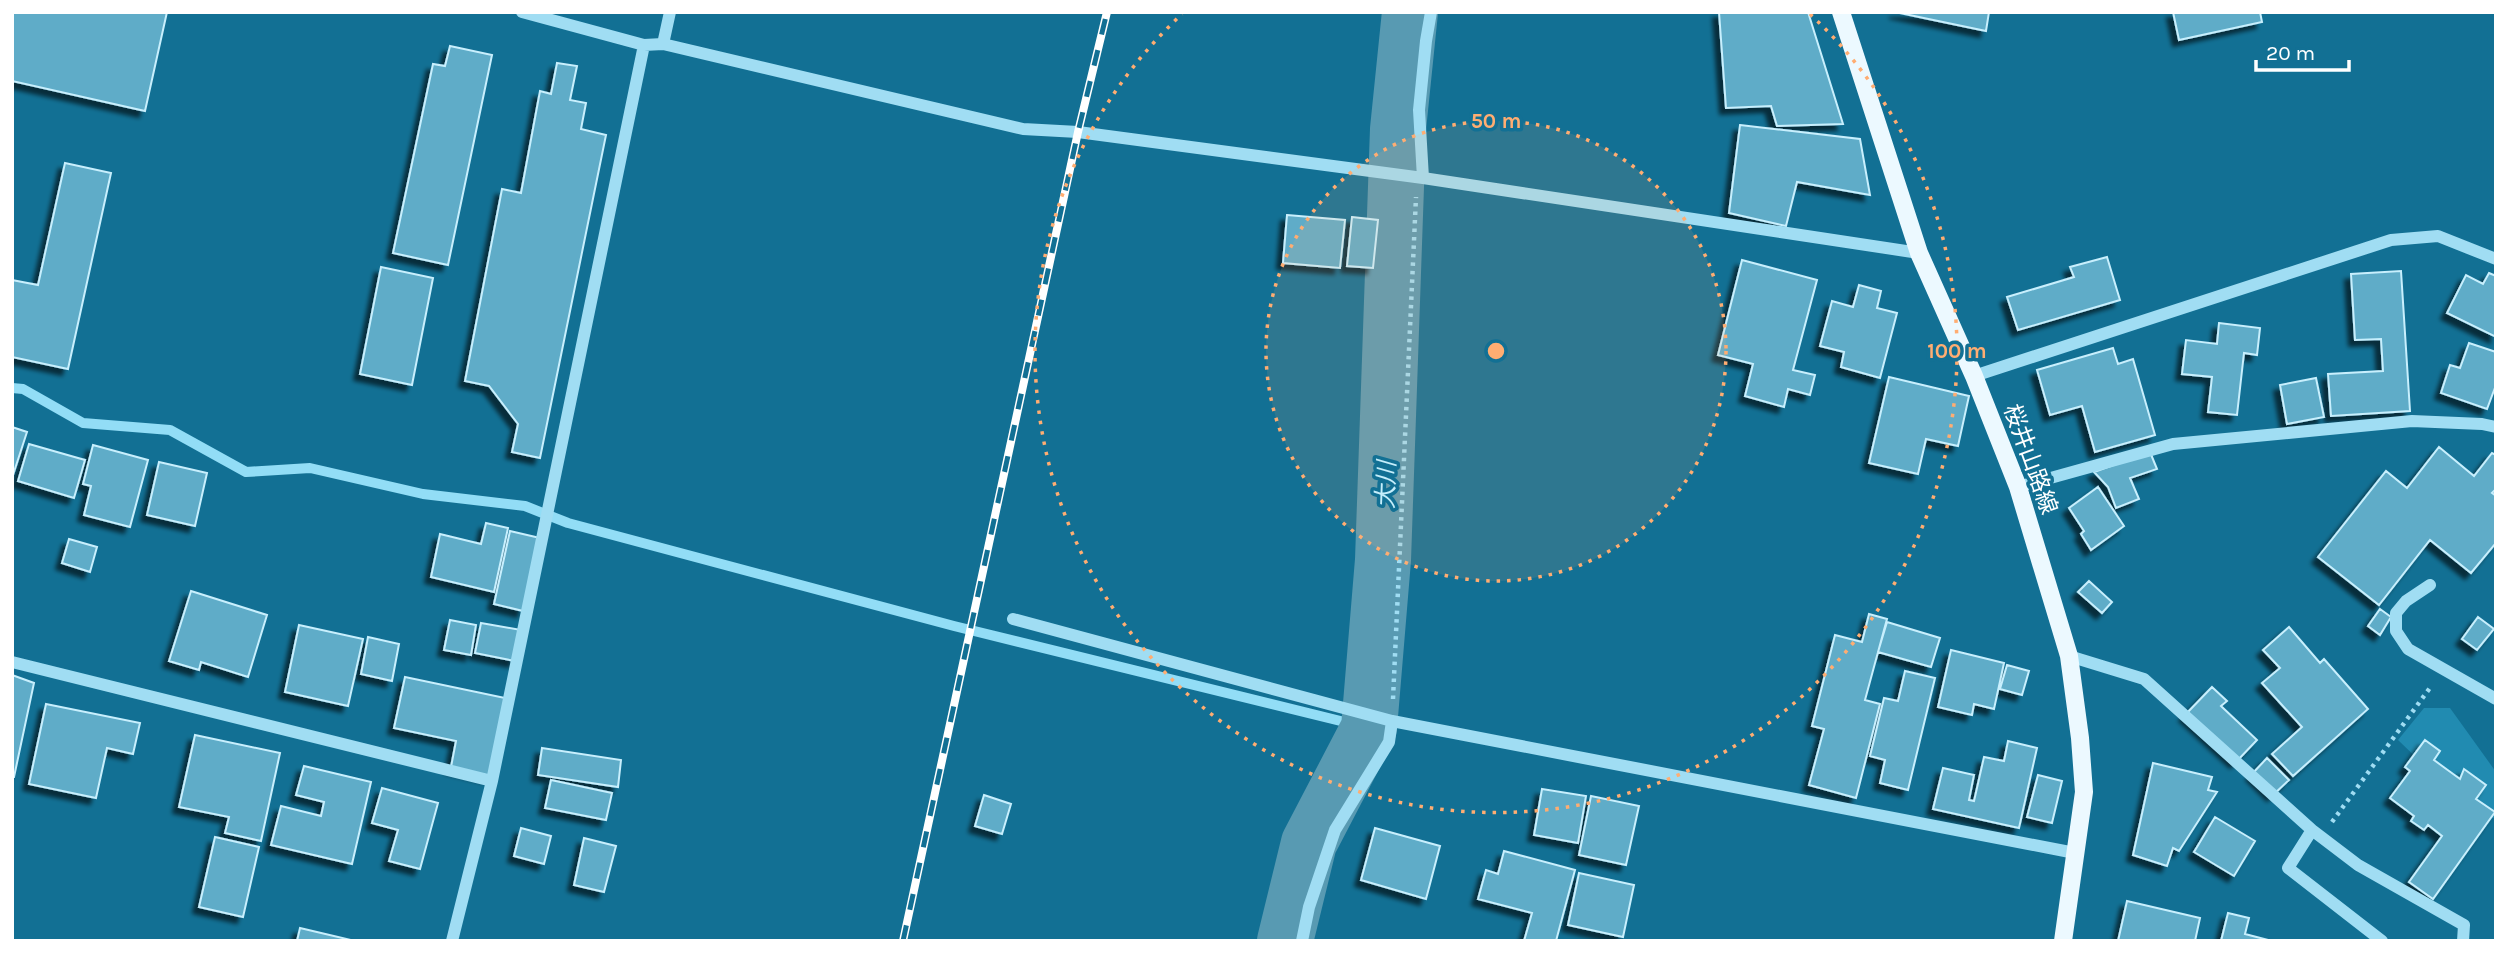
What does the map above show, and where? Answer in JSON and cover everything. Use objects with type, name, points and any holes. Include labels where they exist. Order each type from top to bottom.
[{"type":"main road","name":"桜井山路線","points":[[1841,12],[1919,253],[1974,376],[2018,487],[2069,656],[2084,792],[2063,941]]},
{"type":"street","points":[[522,12],[643,46],[663,44],[1023,129],[1078,132],[1423,178],[1919,253]]},
{"type":"street","points":[[663,44],[670,12]]},
{"type":"street","points":[[1423,178],[1419,110],[1431,12]]},
{"type":"street","points":[[452,941],[492,781],[643,46]]},
{"type":"street","points":[[1974,376],[2391,240],[2438,236],[2496,260]]},
{"type":"street","points":[[2018,487],[2173,444],[2412,421],[2496,427]]},
{"type":"street","points":[[2430,586],[2406,601],[2396,613],[2396,631],[2408,649],[2496,699]]},
{"type":"street","points":[[1013,619],[1392,721],[2076,853]]},
{"type":"street","points":[[2069,656],[2144,679],[2317,833],[2358,865],[2464,925],[2463,941]]},
{"type":"street","points":[[12,662],[492,781]]},
{"type":"street","points":[[1302,941],[1309,907],[1335,830],[1389,742],[1392,721]]},
{"type":"street","points":[[2317,833],[2288,868],[2382,941]]},
{"type":"path","points":[[1392,721],[1416,198],[1423,178]]},
{"type":"path","points":[[2317,833],[2424,695]]},
{"type":"shaded area","points":[[2424,708],[2450,708],[2496,772],[2496,818],[2478,817],[2398,740]]},
{"type":"building","points":[[12,12],[167,12],[145,111],[12,81]]},
{"type":"building","points":[[1719,12],[1808,12],[1843,124],[1777,126],[1771,106],[1726,108]]},
{"type":"building","points":[[1895,12],[1989,12],[1986,31]]},
{"type":"building","points":[[2173,12],[2260,12],[2262,22],[2179,40]]},
{"type":"building","points":[[450,46],[492,55],[448,265],[393,253],[433,64],[445,66]]},
{"type":"building","points":[[557,63],[577,66],[570,100],[586,103],[581,129],[606,135],[540,458],[512,452],[518,424],[489,386],[465,381],[502,189],[521,193],[540,91],[551,94]]},
{"type":"building","points":[[1740,125],[1860,139],[1870,195],[1797,182],[1786,226],[1729,213]]},
{"type":"building","points":[[65,163],[111,173],[68,369],[12,357],[12,280],[38,285]]},
{"type":"building","points":[[1287,215],[1345,220],[1340,268],[1283,263]]},
{"type":"building","points":[[1352,217],[1378,220],[1373,268],[1347,266]]},
{"type":"building","points":[[2107,257],[2120,300],[2018,330],[2007,297],[2074,277],[2070,267]]},
{"type":"building","points":[[1742,260],[1817,280],[1793,370],[1815,375],[1810,395],[1788,389],[1784,407],[1745,396],[1753,364],[1718,355]]},
{"type":"building","points":[[381,267],[433,278],[412,385],[360,374]]},
{"type":"building","points":[[2401,271],[2410,411],[2331,416],[2328,374],[2383,371],[2381,339],[2355,340],[2351,274]]},
{"type":"building","points":[[2489,273],[2496,276],[2496,337],[2447,313],[2466,275],[2483,284]]},
{"type":"building","points":[[1859,285],[1881,291],[1877,308],[1897,313],[1880,378],[1841,367],[1844,352],[1820,346],[1832,301],[1853,307]]},
{"type":"building","points":[[2219,323],[2260,328],[2257,355],[2244,353],[2237,415],[2208,412],[2212,377],[2182,374],[2186,340],[2217,344]]},
{"type":"building","points":[[2469,343],[2496,352],[2496,385],[2487,409],[2441,393],[2450,365],[2460,368]]},
{"type":"building","points":[[2113,348],[2118,364],[2133,359],[2155,435],[2095,452],[2082,406],[2050,415],[2037,370]]},
{"type":"building","points":[[1889,377],[1969,396],[1958,446],[1926,439],[1918,474],[1869,463]]},
{"type":"building","points":[[2316,378],[2324,417],[2287,424],[2280,385]]},
{"type":"building","points":[[12,427],[27,432],[13,475],[12,475]]},
{"type":"building","points":[[29,444],[85,460],[74,498],[18,481]]},
{"type":"building","points":[[93,445],[148,460],[130,527],[84,515],[91,486],[83,484]]},
{"type":"building","points":[[2439,447],[2474,476],[2492,453],[2496,455],[2496,489],[2492,493],[2496,496],[2496,543],[2471,573],[2430,540],[2379,605],[2318,557],[2386,471],[2407,488]]},
{"type":"building","points":[[2150,452],[2157,469],[2130,478],[2139,499],[2116,508],[2108,487],[2094,472]]},
{"type":"building","points":[[159,462],[207,473],[195,526],[147,515]]},
{"type":"building","points":[[2098,487],[2124,526],[2091,550],[2081,534],[2084,531],[2069,508]]},
{"type":"building","points":[[486,523],[508,528],[494,592],[431,577],[440,534],[481,544]]},
{"type":"building","points":[[510,531],[540,538],[523,611],[494,604]]},
{"type":"building","points":[[69,539],[97,547],[90,572],[62,563]]},
{"type":"building","points":[[2089,581],[2112,602],[2102,613],[2078,592]]},
{"type":"building","points":[[191,591],[267,615],[248,677],[201,662],[199,670],[169,661]]},
{"type":"building","points":[[2380,609],[2391,617],[2380,635],[2368,626]]},
{"type":"building","points":[[1869,614],[1887,619],[1865,700],[1880,704],[1856,798],[1809,785],[1824,729],[1812,726],[1835,635],[1862,642]]},
{"type":"building","points":[[2478,617],[2494,629],[2477,650],[2462,639]]},
{"type":"building","points":[[450,620],[476,625],[471,655],[444,650]]},
{"type":"building","points":[[1887,622],[1940,638],[1931,667],[1878,652]]},
{"type":"building","points":[[481,623],[521,630],[515,661],[475,653]]},
{"type":"building","points":[[299,625],[363,639],[348,706],[285,692]]},
{"type":"building","points":[[2289,627],[2320,663],[2324,659],[2368,709],[2293,776],[2272,754],[2302,727],[2262,683],[2280,668],[2263,650]]},
{"type":"building","points":[[368,637],[399,644],[392,681],[361,674]]},
{"type":"building","points":[[1951,650],[2004,663],[1994,709],[1974,704],[1972,715],[1938,707]]},
{"type":"building","points":[[2007,665],[2029,671],[2022,695],[2000,689]]},
{"type":"building","points":[[1905,671],[1935,678],[1908,790],[1880,783],[1885,760],[1870,756],[1884,698],[1898,701]]},
{"type":"building","points":[[12,675],[34,683],[14,777],[12,777]]},
{"type":"building","points":[[405,677],[505,698],[489,776],[451,767],[456,741],[394,728]]},
{"type":"building","points":[[2212,687],[2227,701],[2221,706],[2257,740],[2236,762],[2185,715]]},
{"type":"building","points":[[46,704],[140,723],[133,754],[107,748],[96,798],[29,784]]},
{"type":"building","points":[[195,735],[280,753],[261,841],[225,833],[229,817],[179,807]]},
{"type":"building","points":[[2425,740],[2440,751],[2434,760],[2460,779],[2464,769],[2486,785],[2476,799],[2495,812],[2433,899],[2409,882],[2442,836],[2428,825],[2424,830],[2411,821],[2414,816],[2390,798],[2410,771],[2405,767]]},
{"type":"building","points":[[2008,741],[2037,748],[2019,828],[1933,809],[1943,768],[1974,775],[1969,800],[1974,801],[1984,757],[2004,761]]},
{"type":"building","points":[[542,748],[621,760],[618,787],[538,775]]},
{"type":"building","points":[[2267,758],[2289,780],[2273,795],[2252,774]]},
{"type":"building","points":[[2153,763],[2212,777],[2208,790],[2217,792],[2179,851],[2173,848],[2167,866],[2133,855]]},
{"type":"building","points":[[304,766],[371,782],[352,864],[271,845],[281,806],[321,816],[324,802],[296,795]]},
{"type":"building","points":[[2038,775],[2062,781],[2052,823],[2027,817]]},
{"type":"building","points":[[551,780],[612,793],[606,820],[545,808]]},
{"type":"building","points":[[382,788],[438,803],[420,869],[389,861],[398,830],[372,823]]},
{"type":"building","points":[[1542,789],[1586,796],[1578,843],[1534,835]]},
{"type":"building","points":[[984,795],[1011,804],[1002,834],[975,826]]},
{"type":"building","points":[[1591,796],[1639,806],[1626,865],[1579,855]]},
{"type":"building","points":[[2215,817],[2255,841],[2234,876],[2194,852]]},
{"type":"building","points":[[521,828],[551,836],[544,864],[514,856]]},
{"type":"building","points":[[1375,828],[1440,846],[1426,899],[1361,880]]},
{"type":"building","points":[[215,837],[259,847],[243,917],[199,907]]},
{"type":"building","points":[[584,838],[616,846],[604,892],[574,885]]},
{"type":"building","points":[[1504,851],[1575,870],[1556,941],[1524,941],[1532,913],[1478,899],[1486,870],[1498,874]]},
{"type":"building","points":[[1579,873],[1634,885],[1623,937],[1568,925]]},
{"type":"building","points":[[2127,901],[2200,918],[2195,941],[2118,941]]},
{"type":"building","points":[[2228,913],[2249,918],[2245,934],[2272,941],[2221,941]]},
{"type":"building","points":[[300,928],[351,940],[351,941],[297,941]]},
{"type":"waterway","name":"大川","points":[[1285,941],[1309,843],[1369,728],[1383,560],[1398,129],[1410,12]]},
{"type":"waterway","points":[[12,388],[23,389],[83,423],[170,430],[246,472],[310,468],[423,494],[525,506],[568,523],[954,626],[1369,728]]},
{"type":"railway","points":[[903,941],[1078,132],[1107,12]]}]
